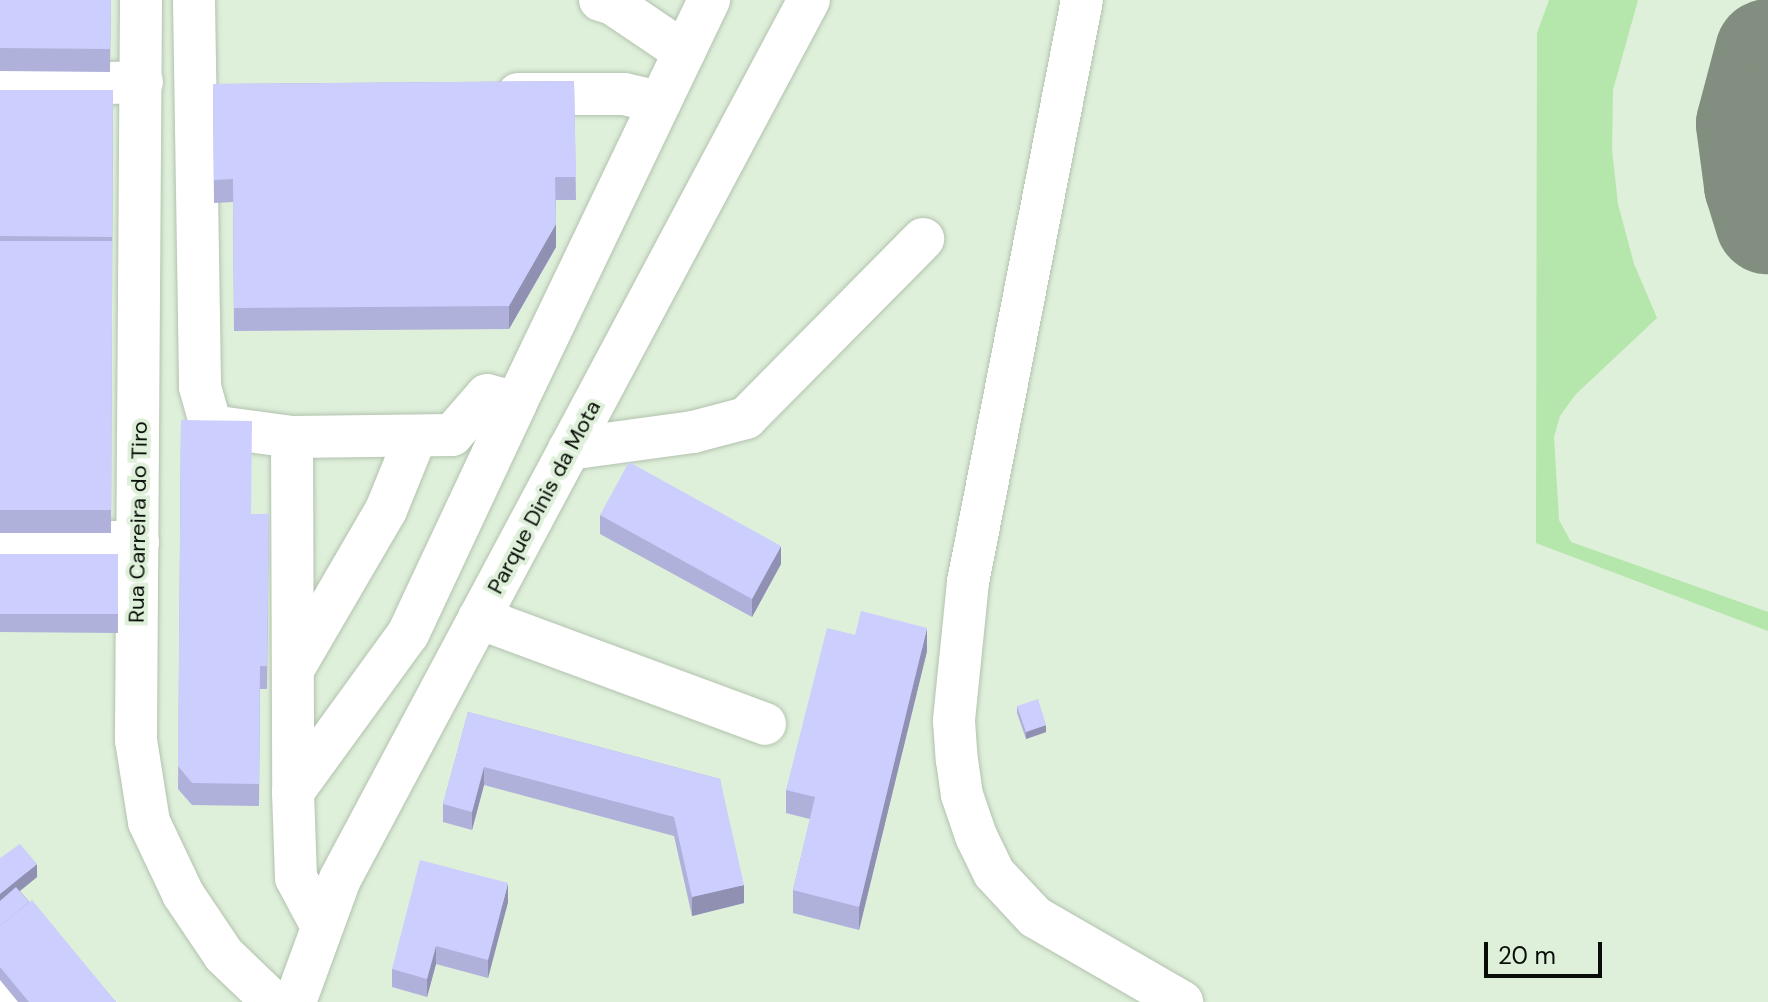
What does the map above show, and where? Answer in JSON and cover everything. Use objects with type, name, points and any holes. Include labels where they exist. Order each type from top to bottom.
[{"type":"street","name":"Rua Carreira do Tiro","points":[[141,0],[136,740],[149,822],[183,894],[224,955],[273,1002]]},
{"type":"street","points":[[194,0],[193,97],[200,387],[211,426],[292,437],[452,435],[487,395],[516,403]]},
{"type":"street","points":[[600,0],[613,4],[684,52]]},
{"type":"street","points":[[293,792],[408,634],[709,0]]},
{"type":"street","name":"Parque Dinis da Mota","points":[[295,1002],[340,879],[809,0]]},
{"type":"street","points":[[1082,0],[968,582],[954,721],[957,760],[962,795],[976,836],[994,873],[1035,917],[1182,1002]]},
{"type":"street","points":[[0,86],[142,82]]},
{"type":"street","points":[[481,95],[624,94],[660,102]]},
{"type":"street","points":[[193,97],[241,96]]},
{"type":"street","points":[[569,449],[693,432],[746,418],[923,239]]},
{"type":"street","points":[[293,670],[386,510],[416,436]]},
{"type":"street","points":[[292,437],[296,878],[321,925]]},
{"type":"street","points":[[0,540],[138,542]]},
{"type":"street","points":[[479,618],[765,724]]},
{"type":"green space","points":[[1549,0],[1638,0],[1613,90],[1612,150],[1618,204],[1634,264],[1657,318],[1575,395],[1560,416],[1554,437],[1559,520],[1571,542],[1768,612],[1768,631],[1536,543],[1537,33]]},
{"type":"building","points":[[0,0],[111,0],[110,49],[0,48]]},
{"type":"building","points":[[574,81],[576,177],[555,177],[556,224],[509,306],[234,308],[233,179],[214,180],[213,84]]},
{"type":"building","points":[[0,90],[113,90],[112,237],[0,236]]},
{"type":"building","points":[[0,241],[112,241],[112,319],[0,319]]},
{"type":"building","points":[[0,319],[112,319],[111,510],[0,510]]},
{"type":"building","points":[[181,420],[252,421],[251,514],[269,514],[267,666],[260,666],[259,784],[192,783],[178,766]]},
{"type":"building","points":[[629,462],[781,546],[752,599],[600,515]]},
{"type":"building","points":[[0,554],[118,554],[118,614],[0,614]]},
{"type":"building","points":[[861,611],[927,628],[859,907],[793,890],[815,797],[786,790],[827,628],[855,635]]},
{"type":"building","points":[[1038,699],[1046,725],[1026,732],[1017,706]]},
{"type":"building","points":[[468,712],[720,779],[744,885],[692,897],[674,817],[484,767],[472,812],[443,804]]},
{"type":"building","points":[[20,844],[37,864],[0,894],[0,858]]},
{"type":"building","points":[[420,860],[508,883],[488,960],[436,946],[427,979],[392,969]]},
{"type":"building","points":[[16,887],[29,902],[0,926],[0,901]]},
{"type":"building","points":[[32,900],[116,1002],[29,1002],[0,967],[0,926]]},
{"type":"taxiway","points":[[1768,52],[1749,124],[1757,185],[1768,221]]}]
